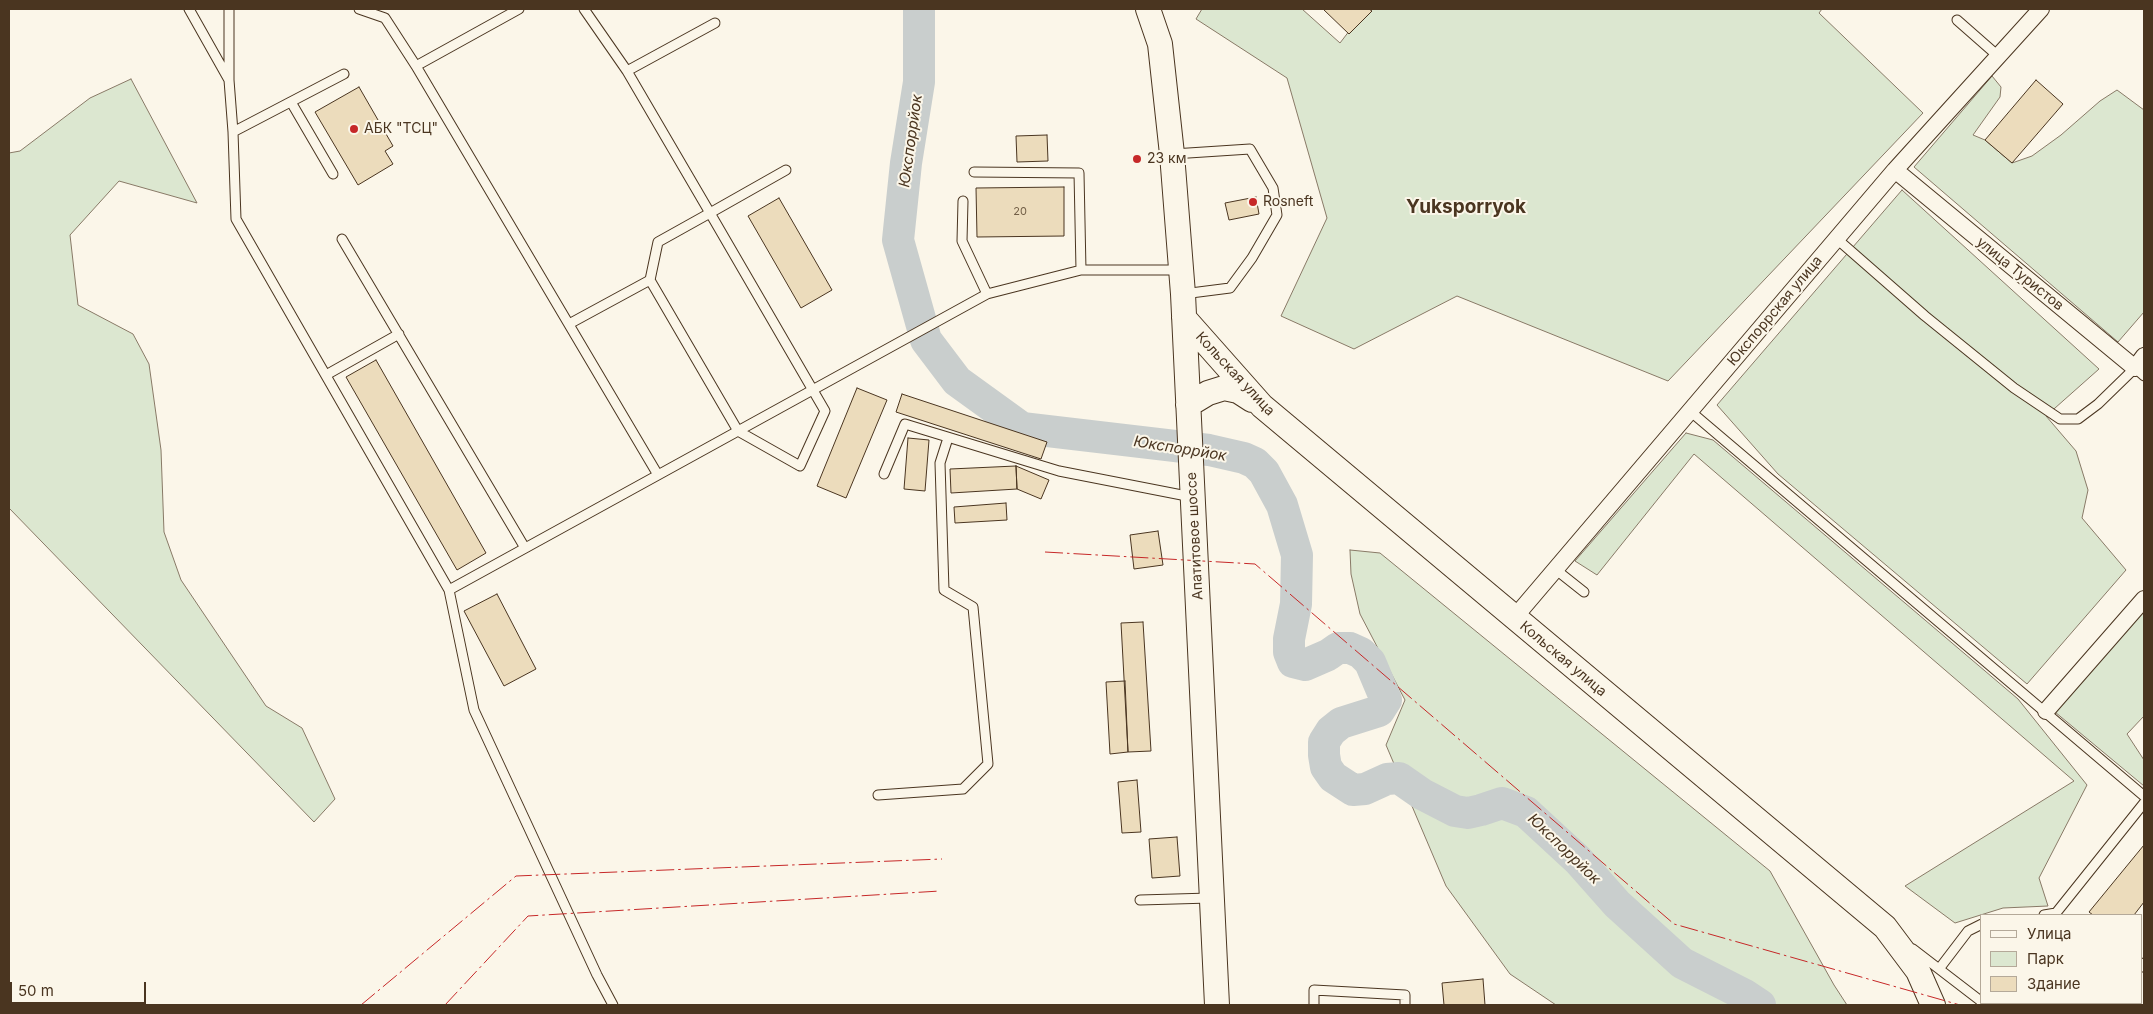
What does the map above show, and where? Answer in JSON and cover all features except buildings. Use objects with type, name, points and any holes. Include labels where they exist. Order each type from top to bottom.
[{"type":"street","name":"Апатитовое шоссе","points":[[1148,9],[1160,44],[1172,154],[1183,294],[1217,1005]]},
{"type":"street","name":"Юкспоррская улица","points":[[1514,618],[1895,170],[2041,9]]},
{"type":"street","name":"улица Туристов","points":[[1895,170],[2141,366]]},
{"type":"street","name":"Кольская улица","points":[[1184,318],[1262,406],[1885,928],[1903,948],[1918,971],[1933,1005]]},
{"type":"street","points":[[1188,414],[1208,393],[1224,388],[1238,391],[1262,406]]},
{"type":"street","points":[[2046,711],[2144,599]]},
{"type":"lane","points":[[189,9],[229,80]]},
{"type":"lane","points":[[229,9],[229,80],[236,219],[449,590],[474,710],[597,975],[613,1005]]},
{"type":"lane","points":[[359,9],[385,18],[416,66],[658,475]]},
{"type":"lane","points":[[416,66],[505,12],[519,9]]},
{"type":"lane","points":[[584,9],[626,71],[710,213],[825,410],[800,466],[738,431],[650,280],[658,242],[710,213],[786,170]]},
{"type":"lane","points":[[1957,20],[1998,56]]},
{"type":"lane","points":[[626,71],[715,23]]},
{"type":"lane","points":[[233,132],[344,74]]},
{"type":"lane","points":[[291,102],[334,174]]},
{"type":"lane","points":[[1172,154],[1250,149],[1273,188],[1277,215],[1252,258],[1230,288],[1183,294]]},
{"type":"lane","points":[[974,172],[1080,173],[1081,270]]},
{"type":"lane","points":[[963,201],[962,241],[985,295]]},
{"type":"lane","points":[[342,239],[525,548]]},
{"type":"lane","points":[[1836,239],[1925,316],[2014,388],[2060,419],[2078,419],[2141,366]]},
{"type":"lane","points":[[449,590],[985,295],[1081,270],[1181,270]]},
{"type":"lane","points":[[569,324],[650,280]]},
{"type":"lane","points":[[326,375],[399,334]]},
{"type":"lane","points":[[1690,411],[2144,796]]},
{"type":"lane","points":[[884,474],[905,424],[1059,472],[1194,497]]},
{"type":"lane","points":[[878,794],[963,789],[988,764],[973,607],[944,590],[940,463],[948,438]]},
{"type":"lane","points":[[1555,569],[1584,592]]},
{"type":"lane","points":[[2050,914],[2056,913],[2144,803]]},
{"type":"lane","points":[[1140,900],[1212,898]]},
{"type":"lane","points":[[1939,969],[1968,932],[1980,925]]},
{"type":"lane","points":[[1885,928],[1980,1000]]},
{"type":"lane","points":[[1314,1005],[1314,990],[1405,995],[1405,1005]]},
{"type":"green space","points":[[1202,9],[1302,9],[1340,43],[1366,9],[1822,9],[1819,13],[1923,113],[1668,381],[1457,296],[1354,349],[1281,316],[1327,218],[1287,78],[1196,19]]},
{"type":"green space","points":[[1992,76],[2001,87],[2000,97],[1973,135],[1985,140],[2012,163],[2032,156],[2061,135],[2100,101],[2117,90],[2144,110],[2144,312],[2118,342],[1914,167]]},
{"type":"green space","points":[[131,79],[197,203],[119,181],[70,235],[78,305],[133,334],[149,364],[161,450],[164,532],[181,580],[266,706],[302,728],[335,799],[314,822],[9,508],[9,153],[20,151],[90,98]]},
{"type":"green space","points":[[1902,190],[2099,369],[2046,416],[2076,451],[2088,490],[2082,518],[2126,570],[2027,684],[1778,474],[1717,405]]},
{"type":"green space","points":[[1686,433],[1713,440],[2018,699],[2087,785],[2039,878],[2048,906],[2003,908],[1955,923],[1905,886],[2074,781],[1694,454],[1597,575],[1575,561]]},
{"type":"green space","points":[[1350,550],[1380,553],[1770,871],[1847,1005],[1556,1005],[1510,974],[1446,886],[1386,745],[1405,700],[1360,614],[1351,574]]},
{"type":"green space","points":[[2144,611],[2144,716],[2127,734],[2144,760],[2144,786],[2055,712]]},
{"type":"waterway","name":"Юкспоррйок","points":[[919,9],[919,82],[906,163],[898,240],[926,340],[957,381],[1022,428],[1209,450],[1244,458],[1255,463],[1264,472],[1282,505],[1297,555],[1296,604],[1289,639],[1289,652],[1293,662],[1305,665],[1328,655],[1338,648],[1350,648],[1361,653],[1370,662],[1386,700],[1379,711],[1341,723],[1331,731],[1324,742],[1324,755],[1326,767],[1333,777],[1353,790],[1365,789],[1387,779],[1399,778],[1422,794],[1455,811],[1468,813],[1502,803],[1526,812],[1578,860],[1617,904],[1682,963],[1745,995],[1760,1005]]},
{"type":"power","points":[[1045,552],[1255,564],[1674,924],[1960,1005]]},
{"type":"power","points":[[361,1005],[516,876],[942,859]]},
{"type":"power","points":[[445,1005],[528,916],[940,891]]},
{"type":"place","name":"АБК \"ТСЦ\"","points":[[354,129]]},
{"type":"place","name":"23 км","points":[[1137,159]]},
{"type":"place","name":"Rosneft","points":[[1253,202]]},
{"type":"district","name":"Yuksporryok","points":[[1466,207]]}]
